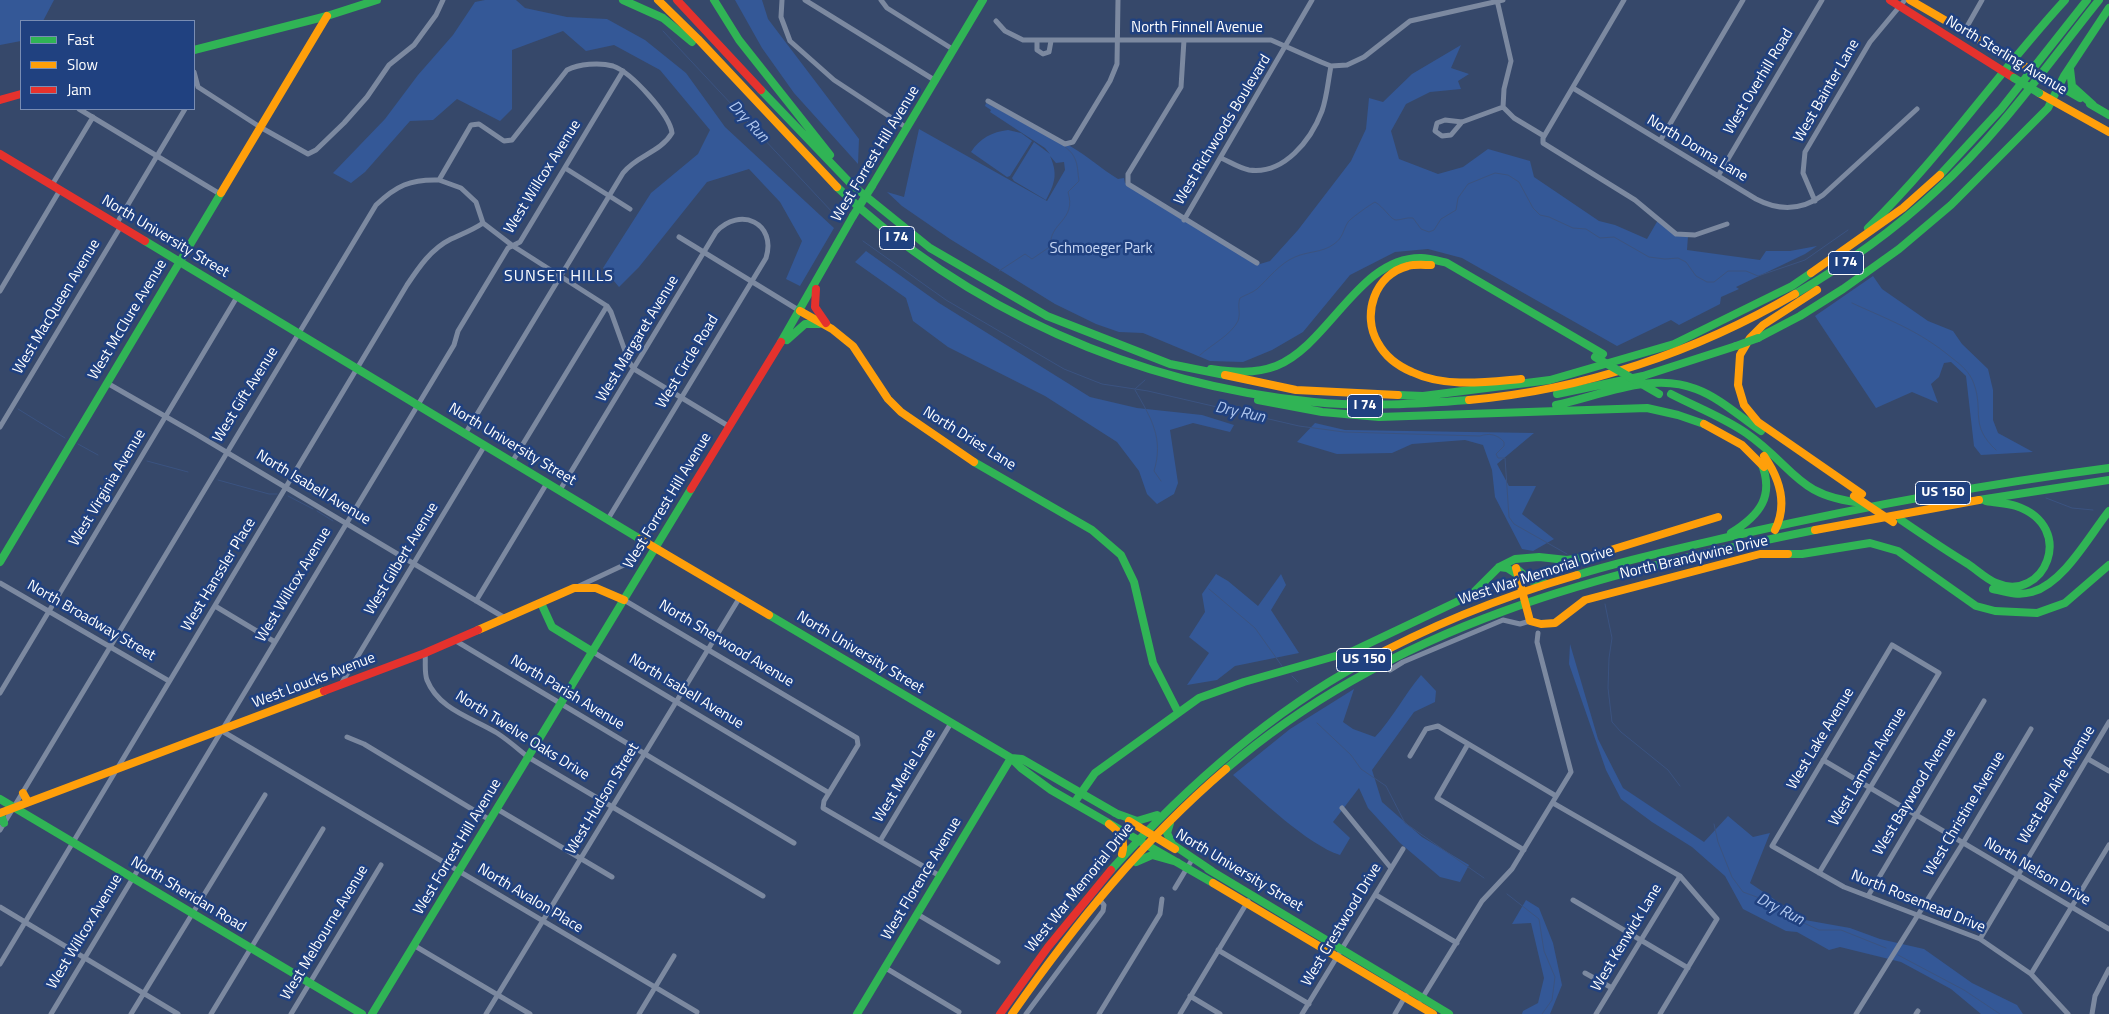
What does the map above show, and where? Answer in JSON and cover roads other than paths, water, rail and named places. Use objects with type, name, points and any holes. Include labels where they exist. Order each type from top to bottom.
[{"type":"main road","points":[[623,0],[652,12],[683,33],[796,150],[833,184]]},
{"type":"main road","name":"I 74","points":[[658,0],[702,43],[833,184],[889,232],[923,257],[1034,325],[1109,355],[1224,389],[1309,402],[1355,406],[1409,405],[1507,397],[1566,386],[1632,368],[1686,349],[1754,318],[1822,279],[1871,246],[1925,202],[1978,150],[2021,100],[2099,0]]},
{"type":"main road","name":"I 74","points":[[677,0],[726,49],[809,143],[878,208],[965,271],[1046,318],[1113,346],[1189,370],[1244,382],[1309,392],[1369,396],[1433,396],[1489,390],[1571,375],[1655,350],[1708,330],[1754,308],[1842,255],[1926,188],[1988,125],[2087,0]]},
{"type":"main road","points":[[714,0],[739,40],[796,114],[878,208]]},
{"type":"main road","name":"West Forrest Hill Avenue","points":[[372,1014],[800,311],[854,216],[983,0]]},
{"type":"main road","name":"North Sterling Avenue","points":[[1890,0],[1904,2],[1965,30],[2109,115]]},
{"type":"main road","points":[[1754,308],[1851,242],[1881,216],[2013,58],[2065,0]]},
{"type":"main road","points":[[195,50],[328,16],[374,1]]},
{"type":"main road","name":"North Sterling Avenue","points":[[1904,2],[2014,78],[2109,132]]},
{"type":"main road","points":[[1507,397],[1523,398],[1604,386],[1658,372],[1758,338],[1827,300],[1905,244],[1977,180],[2043,114],[2053,101],[2071,65],[2109,8]]},
{"type":"main road","name":"West McClure Avenue","points":[[0,562],[179,261],[328,16]]},
{"type":"main road","points":[[2071,65],[2070,84],[2093,105]]},
{"type":"main road","points":[[0,100],[20,94]]},
{"type":"main road","points":[[1858,495],[1754,419],[1744,405],[1738,385],[1740,356],[1745,344],[1760,328],[1844,272],[1879,246],[1925,205],[1978,150]]},
{"type":"main road","name":"North University Street","points":[[0,155],[119,224],[465,434],[1011,758],[1017,766],[1109,824],[1247,903],[1341,953]]},
{"type":"main road","points":[[1046,318],[1165,358],[1210,369],[1254,372],[1280,364],[1296,354],[1382,269],[1400,260],[1423,257],[1450,265],[1599,356]]},
{"type":"main road","points":[[1571,375],[1556,374],[1464,382],[1434,379],[1412,372],[1391,360],[1376,343],[1370,323],[1372,300],[1382,283],[1397,271],[1418,264],[1438,266],[1741,434],[1762,453],[1775,474],[1780,490],[1782,510],[1778,526],[1770,536],[1753,542]]},
{"type":"main road","points":[[823,271],[817,284],[814,303],[819,315],[830,328]]},
{"type":"main road","name":"North Dries Lane","points":[[800,311],[830,328],[858,351],[887,397],[899,411],[936,438],[1092,530],[1113,546],[1123,558],[1134,580],[1150,656],[1158,677],[1178,712]]},
{"type":"main road","points":[[774,354],[802,325],[811,322],[830,328]]},
{"type":"main road","points":[[1408,417],[1556,405],[1652,383],[1678,384],[1695,389],[1710,397],[1897,521],[1997,584],[2010,587],[2021,585],[2042,573],[2049,558],[2050,542],[2046,528],[2037,517],[2022,508],[2000,502],[1960,501]]},
{"type":"main road","points":[[1224,389],[1240,396],[1322,412],[1408,417],[1626,407],[1651,408],[1680,415],[1710,428],[1755,455],[1764,467]]},
{"type":"main road","points":[[1666,393],[1743,443],[1756,455],[1764,467],[1768,487],[1761,509],[1746,524],[1715,540]]},
{"type":"main road","points":[[1666,393],[1747,434],[1804,486],[1817,495],[1841,502],[1885,504]]},
{"type":"main road","name":"West War Memorial Drive","points":[[1000,1014],[1054,939],[1116,862],[1136,839],[1195,781],[1284,710],[1350,668],[1444,621],[1547,584],[1715,540],[1885,504],[1995,484],[2109,468]]},
{"type":"main road","name":"West War Memorial Drive","points":[[1012,1014],[1078,925],[1147,845],[1174,817],[1250,749],[1290,719],[1340,686],[1438,635],[1523,602],[1600,580],[1753,542],[1960,501],[2109,480]]},
{"type":"main road","points":[[1897,521],[1991,588],[2003,593],[2018,594],[2039,590],[2054,581],[2109,511]]},
{"type":"main road","points":[[1074,802],[1095,773],[1178,712],[1217,691],[1353,650],[1471,595],[1498,567],[1515,559],[1538,557],[1567,560],[1588,557],[1718,516]]},
{"type":"main road","name":"North Brandywine Drive","points":[[1530,622],[1550,626],[1558,623],[1575,605],[1584,600],[1756,555],[1772,553],[1802,554],[1864,543],[1882,545],[1896,550],[1966,601],[1978,607],[1995,611],[2036,613],[2054,608],[2069,599],[2109,565]]},
{"type":"main road","points":[[1515,559],[1523,602],[1530,622]]},
{"type":"main road","points":[[1498,567],[1507,568],[1530,580],[1547,584]]},
{"type":"main road","name":"North Sherwood Avenue","points":[[574,588],[596,588],[624,600]]},
{"type":"main road","name":"West Loucks Avenue","points":[[0,813],[456,641],[574,588]]},
{"type":"main road","name":"North Isabell Avenue","points":[[541,603],[552,627],[593,652]]},
{"type":"main road","name":"North University Street","points":[[1011,758],[1022,759],[1115,813],[1253,896],[1341,953],[1408,993],[1423,997],[1450,1014]]},
{"type":"main road","name":"West Florence Avenue","points":[[857,1014],[1011,758]]},
{"type":"main road","points":[[1038,780],[1055,784],[1072,793],[1080,793]]},
{"type":"main road","points":[[1115,813],[1135,821],[1150,818],[1195,781]]},
{"type":"main road","points":[[23,793],[28,802]]},
{"type":"main road","name":"North Sheridan Road","points":[[0,799],[362,1014]]},
{"type":"main road","points":[[0,813],[4,823]]},
{"type":"main road","points":[[1174,817],[1168,827],[1168,838],[1193,859]]},
{"type":"main road","points":[[1109,824],[1121,834],[1124,843],[1123,850],[1116,862]]},
{"type":"main road","points":[[1100,899],[1127,871],[1145,856],[1156,855],[1177,862]]},
{"type":"main road","name":"North University Street","points":[[1408,993],[1419,1005],[1433,1014]]},
{"type":"street","points":[[195,76],[198,87],[260,127],[308,154],[316,150],[344,123],[367,97],[388,67],[414,45],[436,15],[443,0]]},
{"type":"street","points":[[782,0],[781,17],[790,41],[834,80],[908,128]]},
{"type":"street","points":[[806,0],[936,80]]},
{"type":"street","points":[[881,0],[887,8],[954,50]]},
{"type":"street","points":[[988,102],[1065,144],[1073,142],[1117,64],[1118,0]]},
{"type":"street","name":"West Richwoods Boulevard","points":[[1184,220],[1287,46],[1312,0]]},
{"type":"street","points":[[1624,0],[1542,142],[1545,146],[1638,202],[1676,234],[1697,235],[1727,224]]},
{"type":"street","points":[[1660,141],[1743,0]]},
{"type":"street","name":"West Overhill Road","points":[[1718,176],[1822,0]]},
{"type":"street","points":[[1965,30],[1982,0]]},
{"type":"street","points":[[1221,158],[1251,170],[1263,170],[1286,162],[1305,140],[1321,112],[1331,66],[1347,65],[1359,60],[1410,21],[1499,1],[1512,61],[1504,88],[1503,107],[1514,118],[1544,136]]},
{"type":"street","name":"West Bainter Lane","points":[[1815,201],[1803,173],[1806,150],[1870,42],[1904,2]]},
{"type":"street","name":"North Finnell Avenue","points":[[996,21],[1003,30],[1016,38],[1037,40],[1271,40],[1331,66]]},
{"type":"street","points":[[1037,40],[1038,50],[1043,54],[1049,52],[1051,40]]},
{"type":"street","points":[[1184,40],[1183,81],[1128,174],[1128,184],[1257,263]]},
{"type":"street","points":[[465,434],[561,276],[610,195],[630,164],[659,148],[672,133],[671,124],[656,105],[623,71],[603,64],[574,67],[567,70],[512,140],[504,141],[478,124],[471,125],[439,180],[461,188],[476,202],[483,223],[514,246],[561,276],[607,306],[629,362],[634,369],[730,427]]},
{"type":"street","name":"West Willcox Avenue","points":[[51,1014],[454,345],[458,331],[483,289],[508,248],[520,242],[623,71]]},
{"type":"street","points":[[195,92],[198,87]]},
{"type":"street","name":"North Donna Lane","points":[[1573,88],[1771,206],[1791,208],[1815,201]]},
{"type":"street","points":[[1462,122],[1451,135],[1442,136],[1435,131],[1437,123],[1442,121],[1462,122],[1503,107]]},
{"type":"street","points":[[1815,201],[1917,109]]},
{"type":"street","points":[[81,110],[220,194]]},
{"type":"street","name":"West MacQueen Avenue","points":[[0,427],[184,110]]},
{"type":"street","points":[[52,185],[93,117]]},
{"type":"street","points":[[565,168],[630,209]]},
{"type":"street","name":"West Gift Avenue","points":[[0,830],[225,452],[376,205],[392,189],[399,186],[422,180],[439,180]]},
{"type":"street","points":[[0,291],[60,190]]},
{"type":"street","name":"West Margaret Avenue","points":[[560,490],[716,232],[725,222],[734,219],[749,220]]},
{"type":"street","name":"West Circle Road","points":[[608,518],[682,398],[769,249],[768,239],[763,230],[749,220]]},
{"type":"street","name":"West Hanssler Place","points":[[0,964],[422,263],[450,239],[483,223]]},
{"type":"street","name":"North Dries Lane","points":[[679,238],[800,311]]},
{"type":"street","name":"West Virginia Avenue","points":[[0,693],[237,297]]},
{"type":"street","points":[[512,462],[607,306]]},
{"type":"street","name":"North Isabell Avenue","points":[[107,383],[166,416],[505,618]]},
{"type":"street","name":"West Gilbert Avenue","points":[[341,685],[485,445]]},
{"type":"street","points":[[476,601],[547,483]]},
{"type":"street","name":"West Loucks Avenue","points":[[574,588],[626,564],[632,564]]},
{"type":"street","name":"North Broadway Street","points":[[0,583],[169,681]]},
{"type":"street","name":"West Hudson Street","points":[[486,1014],[740,597]]},
{"type":"street","name":"North Sherwood Avenue","points":[[624,600],[858,740],[858,745],[829,793]]},
{"type":"street","points":[[215,606],[275,642]]},
{"type":"street","name":"North Brandywine Drive","points":[[1390,670],[1412,658],[1503,620],[1520,624],[1530,622]]},
{"type":"street","points":[[1419,1005],[1482,901],[1508,874],[1571,772],[1537,642],[1538,633]]},
{"type":"street","name":"North Parish Avenue","points":[[456,641],[794,843]]},
{"type":"street","name":"West Lake Avenue","points":[[1772,846],[1892,646],[1938,673]]},
{"type":"street","name":"North Isabell Avenue","points":[[593,652],[829,793]]},
{"type":"street","name":"North Twelve Oaks Drive","points":[[424,653],[426,679],[439,698],[462,715],[501,736],[528,757],[763,896]]},
{"type":"street","name":"West Lamont Avenue","points":[[1820,873],[1938,673]]},
{"type":"street","name":"West Baywood Avenue","points":[[1868,896],[1984,701]]},
{"type":"street","name":"West Bel Aire Avenue","points":[[1980,938],[2109,722]]},
{"type":"street","name":"West Merle Lane","points":[[880,841],[951,723]]},
{"type":"street","points":[[1410,756],[1426,729],[1438,726],[1556,796]]},
{"type":"street","name":"West Christine Avenue","points":[[1856,1014],[1963,843],[2031,729]]},
{"type":"street","name":"North Avalon Place","points":[[222,730],[697,1012]]},
{"type":"street","points":[[347,737],[370,748],[490,820]]},
{"type":"street","points":[[1468,744],[1436,798],[1524,850]]},
{"type":"street","points":[[2088,759],[2109,771]]},
{"type":"street","name":"North Nelson Drive","points":[[1823,760],[2109,929]]},
{"type":"street","points":[[829,793],[823,805],[825,810],[940,876]]},
{"type":"street","points":[[131,1014],[191,913],[265,795]]},
{"type":"street","points":[[1553,803],[1680,876],[1717,919],[1660,1014]]},
{"type":"street","points":[[1342,808],[1391,868]]},
{"type":"street","points":[[497,809],[612,876]]},
{"type":"street","points":[[211,1014],[323,829]]},
{"type":"street","points":[[2031,974],[2109,845]]},
{"type":"street","name":"North Rosemead Drive","points":[[1772,846],[1844,887],[1980,938],[2031,974],[2068,1014]]},
{"type":"street","name":"West Crestwood Drive","points":[[1302,1014],[1403,849]]},
{"type":"street","points":[[1175,888],[1193,859]]},
{"type":"street","name":"West Melbourne Avenue","points":[[291,1014],[381,864]]},
{"type":"street","name":"West Kenwick Lane","points":[[1596,1014],[1680,876]]},
{"type":"street","points":[[1376,895],[1457,943]]},
{"type":"street","points":[[1180,1014],[1253,896]]},
{"type":"street","points":[[1026,1014],[1103,911],[1104,905],[1100,899]]},
{"type":"street","points":[[1099,1014],[1160,914],[1162,900]]},
{"type":"street","points":[[1573,900],[1688,968]]},
{"type":"street","points":[[0,907],[178,1014]]},
{"type":"street","points":[[917,914],[998,962]]},
{"type":"street","points":[[415,946],[530,1014]]},
{"type":"street","points":[[1218,950],[1308,1004]]},
{"type":"street","points":[[638,1014],[674,956]]},
{"type":"street","points":[[884,968],[959,1012]]},
{"type":"street","points":[[2092,1014],[2094,996],[2109,969]]},
{"type":"street","points":[[1585,972],[1612,988]]},
{"type":"street","points":[[1395,1014],[1408,993]]},
{"type":"street","points":[[1190,996],[1220,1014]]},
{"type":"waterway","name":"Dry Run","points":[[663,31],[833,213]]},
{"type":"waterway","points":[[999,271],[1025,254],[1032,259],[1051,246],[1051,238],[1069,209],[1068,192],[1079,181],[1075,158],[1065,147]]},
{"type":"waterway","points":[[1200,355],[1235,326],[1239,318],[1240,298],[1257,289],[1279,267],[1290,260],[1300,255],[1325,249],[1337,242],[1348,222],[1373,203],[1378,204],[1394,219],[1413,218],[1421,229],[1429,232],[1434,230],[1441,219],[1456,210],[1458,198],[1468,184],[1495,173],[1508,175],[1519,182],[1533,208],[1540,215],[1573,228],[1586,229],[1600,238],[1614,237],[1649,257],[1678,258],[1686,262],[1696,276],[1707,282],[1714,282],[1728,271],[1746,271],[1758,276],[1805,260],[1848,230]]},
{"type":"waterway","name":"Dry Run","points":[[863,241],[946,300],[1064,369],[1102,384],[1148,391],[1299,426],[1344,432],[1480,436],[1490,434],[1496,436],[1504,442],[1504,446],[1496,454],[1498,458],[1505,458],[1509,517],[1514,524],[1567,554]]},
{"type":"waterway","points":[[1852,303],[1928,340],[1965,369],[1974,384],[1977,394],[1980,426],[1988,441],[1996,450]]},
{"type":"waterway","points":[[1135,389],[1145,380]]},
{"type":"waterway","points":[[1135,390],[1151,419],[1157,438],[1158,448],[1154,471],[1161,481]]},
{"type":"waterway","points":[[18,409],[65,438]]},
{"type":"waterway","points":[[78,444],[98,455]]},
{"type":"waterway","points":[[147,461],[188,472]]},
{"type":"waterway","points":[[218,480],[269,494],[277,494]]},
{"type":"waterway","points":[[288,496],[313,509]]},
{"type":"waterway","points":[[2046,498],[2072,508],[2093,510]]},
{"type":"waterway","points":[[317,511],[333,521]]},
{"type":"waterway","points":[[1209,589],[1255,628],[1282,666]]},
{"type":"waterway","name":"Dry Run","points":[[1605,604],[1612,638],[1608,688],[1612,722],[1621,732],[1668,770],[1680,786]]},
{"type":"waterway","points":[[1292,676],[1298,682]]},
{"type":"waterway","points":[[1317,723],[1351,755],[1361,769],[1386,786],[1405,823],[1484,878]]},
{"type":"waterway","name":"Dry Run","points":[[1714,824],[1718,842],[1732,877],[1743,892],[1765,900],[1793,918],[1819,930],[1841,930],[1886,948]]},
{"type":"waterway","points":[[1507,894],[1539,919],[1544,951],[1555,977],[1552,1000],[1542,1014]]},
{"type":"waterway","name":"Dry Run","points":[[1898,955],[1964,990],[2000,1014]]},
{"type":"district","name":"SUNSET HILLS","points":[[559,277]]},
{"type":"park label","name":"Schmoeger Park","points":[[1101,249]]}]
